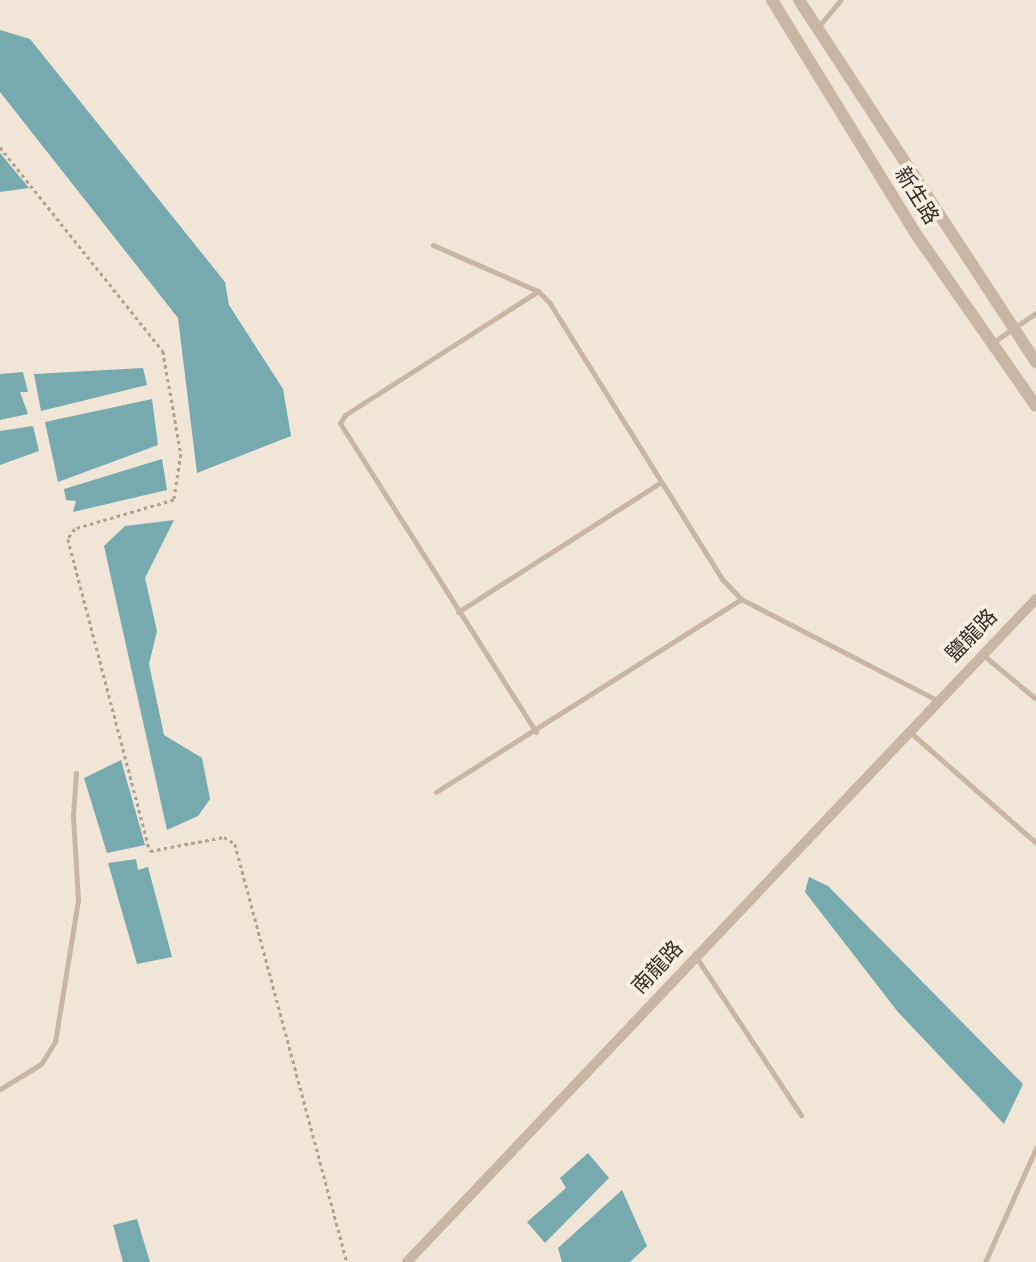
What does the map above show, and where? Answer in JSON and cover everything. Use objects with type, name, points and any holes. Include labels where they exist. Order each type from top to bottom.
[{"type":"street","name":"新生路","points":[[772,0],[918,237],[1036,406]]},
{"type":"street","name":"新生路","points":[[799,0],[1036,362]]},
{"type":"street","name":"鹽龍路","points":[[937,700],[1036,599]]},
{"type":"street","name":"南龍路","points":[[407,1262],[937,700]]},
{"type":"lane","points":[[817,28],[841,0]]},
{"type":"lane","points":[[433,245],[538,291],[722,579],[741,599],[937,700]]},
{"type":"lane","points":[[536,732],[340,423],[345,415],[538,291]]},
{"type":"lane","points":[[992,343],[1036,313]]},
{"type":"lane","points":[[458,612],[661,482]]},
{"type":"lane","points":[[436,792],[536,732],[741,599]]},
{"type":"lane","points":[[981,653],[1036,699]]},
{"type":"lane","points":[[909,731],[1036,843]]},
{"type":"lane","points":[[0,1088],[41,1064],[55,1042],[78,900],[73,815],[76,773]]},
{"type":"lane","points":[[695,956],[801,1115]]},
{"type":"lane","points":[[985,1262],[1036,1148]]},
{"type":"path","points":[[0,147],[163,352],[181,454],[174,500],[75,529],[68,538],[149,851],[224,836],[235,844],[347,1262]]},
{"type":"water","points":[[0,30],[30,39],[225,282],[229,305],[283,389],[291,436],[197,473],[178,318],[0,92]]},
{"type":"water","points":[[0,153],[29,188],[0,192]]},
{"type":"water","points":[[143,368],[147,385],[41,411],[34,374]]},
{"type":"water","points":[[23,372],[28,392],[20,392],[28,414],[0,420],[0,374]]},
{"type":"water","points":[[152,399],[158,445],[58,482],[45,422]]},
{"type":"water","points":[[33,426],[39,451],[0,465],[0,431]]},
{"type":"water","points":[[162,459],[167,490],[73,512],[76,501],[66,500],[64,489]]},
{"type":"water","points":[[174,520],[145,578],[157,631],[149,664],[164,735],[202,758],[210,799],[198,816],[167,830],[104,546],[125,526]]},
{"type":"water","points":[[121,760],[145,845],[107,853],[84,778]]},
{"type":"water","points":[[136,859],[138,870],[148,867],[172,957],[137,964],[108,863]]},
{"type":"water","points":[[809,877],[828,886],[1023,1084],[1004,1124],[898,1012],[805,892]]},
{"type":"water","points":[[588,1153],[609,1178],[545,1243],[527,1222],[566,1188],[560,1178]]},
{"type":"water","points":[[622,1190],[647,1246],[630,1262],[562,1262],[558,1248]]},
{"type":"water","points":[[137,1219],[150,1262],[123,1262],[113,1225]]}]
